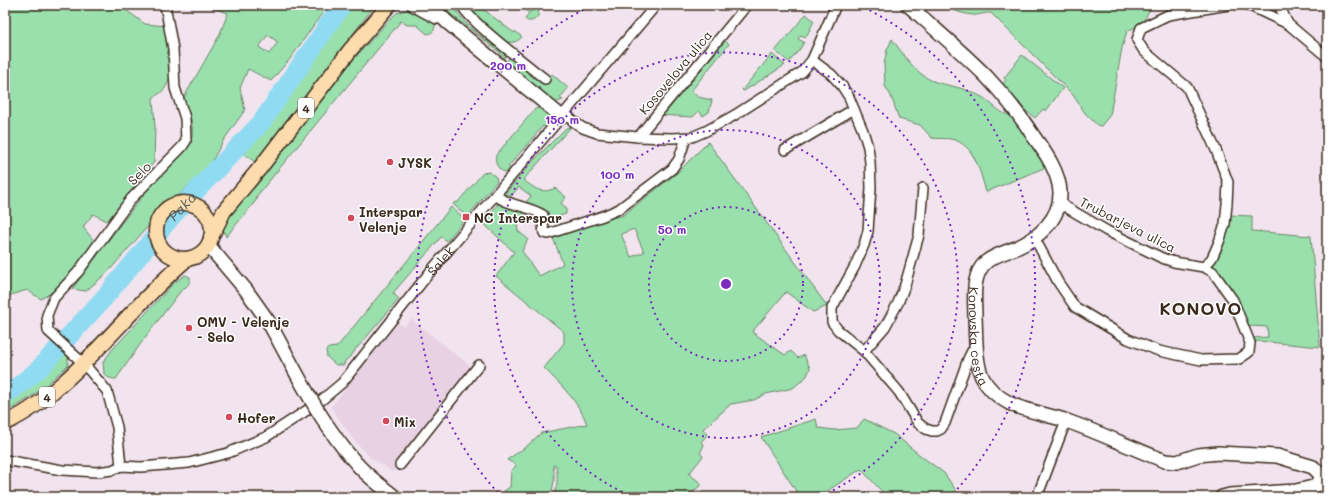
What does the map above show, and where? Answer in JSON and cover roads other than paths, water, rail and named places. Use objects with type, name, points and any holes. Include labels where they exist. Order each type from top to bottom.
[{"type":"main road","name":"4","points":[[5,423],[19,417],[48,396],[84,364],[162,282],[187,259],[195,257],[202,252],[210,241],[224,211],[260,168],[351,49],[389,5]]},
{"type":"main road","name":"4","points":[[162,282],[170,266],[165,251],[157,240],[156,230],[158,221],[163,213],[170,207],[179,204],[189,204],[204,212],[209,220],[224,211]]},
{"type":"main road","points":[[209,220],[211,228],[210,241]]},
{"type":"main road","points":[[165,251],[177,258],[187,259]]},
{"type":"street","name":"Selo","points":[[84,364],[48,331],[47,315],[54,298],[78,272],[131,199],[182,147],[186,141],[185,118],[175,88],[172,49],[165,5]]},
{"type":"street","points":[[414,5],[448,22]]},
{"type":"street","points":[[430,5],[448,22],[564,115],[583,128],[597,134],[686,138],[706,131],[735,115],[802,72],[812,60],[836,5]]},
{"type":"street","points":[[462,5],[472,18],[545,79]]},
{"type":"street","name":"Šalek","points":[[120,466],[141,467],[189,463],[228,453],[266,437],[318,403],[342,383],[430,272],[496,196],[544,136],[564,115],[656,5]]},
{"type":"street","name":"Kosovelova ulica","points":[[638,137],[747,5]]},
{"type":"street","name":"Konovska cesta","points":[[908,5],[986,76],[1016,110],[1052,165],[1060,191],[1059,203],[1050,222],[1044,229],[1018,247],[994,257],[985,263],[979,271],[976,281],[975,296],[979,368],[982,378],[996,395],[1010,404],[1066,421],[1165,461],[1177,462],[1198,455],[1218,453],[1277,456],[1313,467],[1326,476]]},
{"type":"street","points":[[1034,237],[1058,282],[1075,306],[1122,336],[1175,356],[1201,360],[1239,359],[1249,352],[1250,343],[1233,300],[1213,272],[1204,267],[1212,258],[1225,224],[1228,204],[1228,182],[1216,150],[1187,87],[1144,51],[1137,40],[1141,28],[1168,15],[1228,5]]},
{"type":"street","points":[[1248,5],[1288,24],[1327,57]]},
{"type":"street","points":[[1279,5],[1288,24]]},
{"type":"street","points":[[812,60],[831,74],[842,86],[863,131],[868,147],[870,162],[871,188],[868,231],[855,266],[832,308],[832,322],[838,330],[864,351],[899,392],[918,422],[926,429],[937,431],[945,424],[968,359],[972,351],[977,347]]},
{"type":"street","points":[[785,150],[854,109]]},
{"type":"street","points":[[496,196],[519,206],[535,210],[543,215],[545,222],[543,229],[544,233],[548,234],[603,216],[619,209],[672,169],[679,159],[686,138]]},
{"type":"street","points":[[864,351],[885,327],[893,314],[903,291],[918,235],[923,188]]},
{"type":"street","name":"Trubarjeva ulica","points":[[1059,203],[1107,231],[1162,258],[1174,262],[1204,267]]},
{"type":"street","points":[[210,241],[268,321],[309,395],[335,436],[357,464],[395,497]]},
{"type":"street","points":[[5,460],[62,470],[97,472],[112,470],[120,466],[117,427],[107,391],[84,364]]},
{"type":"street","points":[[400,465],[479,365]]},
{"type":"street","points":[[1037,497],[1066,421]]},
{"type":"street","points":[[1326,476],[1327,495]]},
{"type":"street","points":[[1222,497],[1230,495],[1296,491],[1313,487],[1326,476]]},
{"type":"waterway","name":"Paka","points":[[5,394],[17,387],[39,369],[105,297],[173,215],[261,123],[342,5]]},
{"type":"place","name":"JYSK","points":[[390,162]]},
{"type":"place","name":"NC Interspar","points":[[466,217]]},
{"type":"place","name":"Interspar Velenje","points":[[351,218]]},
{"type":"place","name":"OMV - Velenje - Selo","points":[[189,328]]},
{"type":"place","name":"Hofer","points":[[229,417]]},
{"type":"place","name":"Mix","points":[[386,421]]},
{"type":"district","name":"KONOVO","points":[[1201,308]]}]
